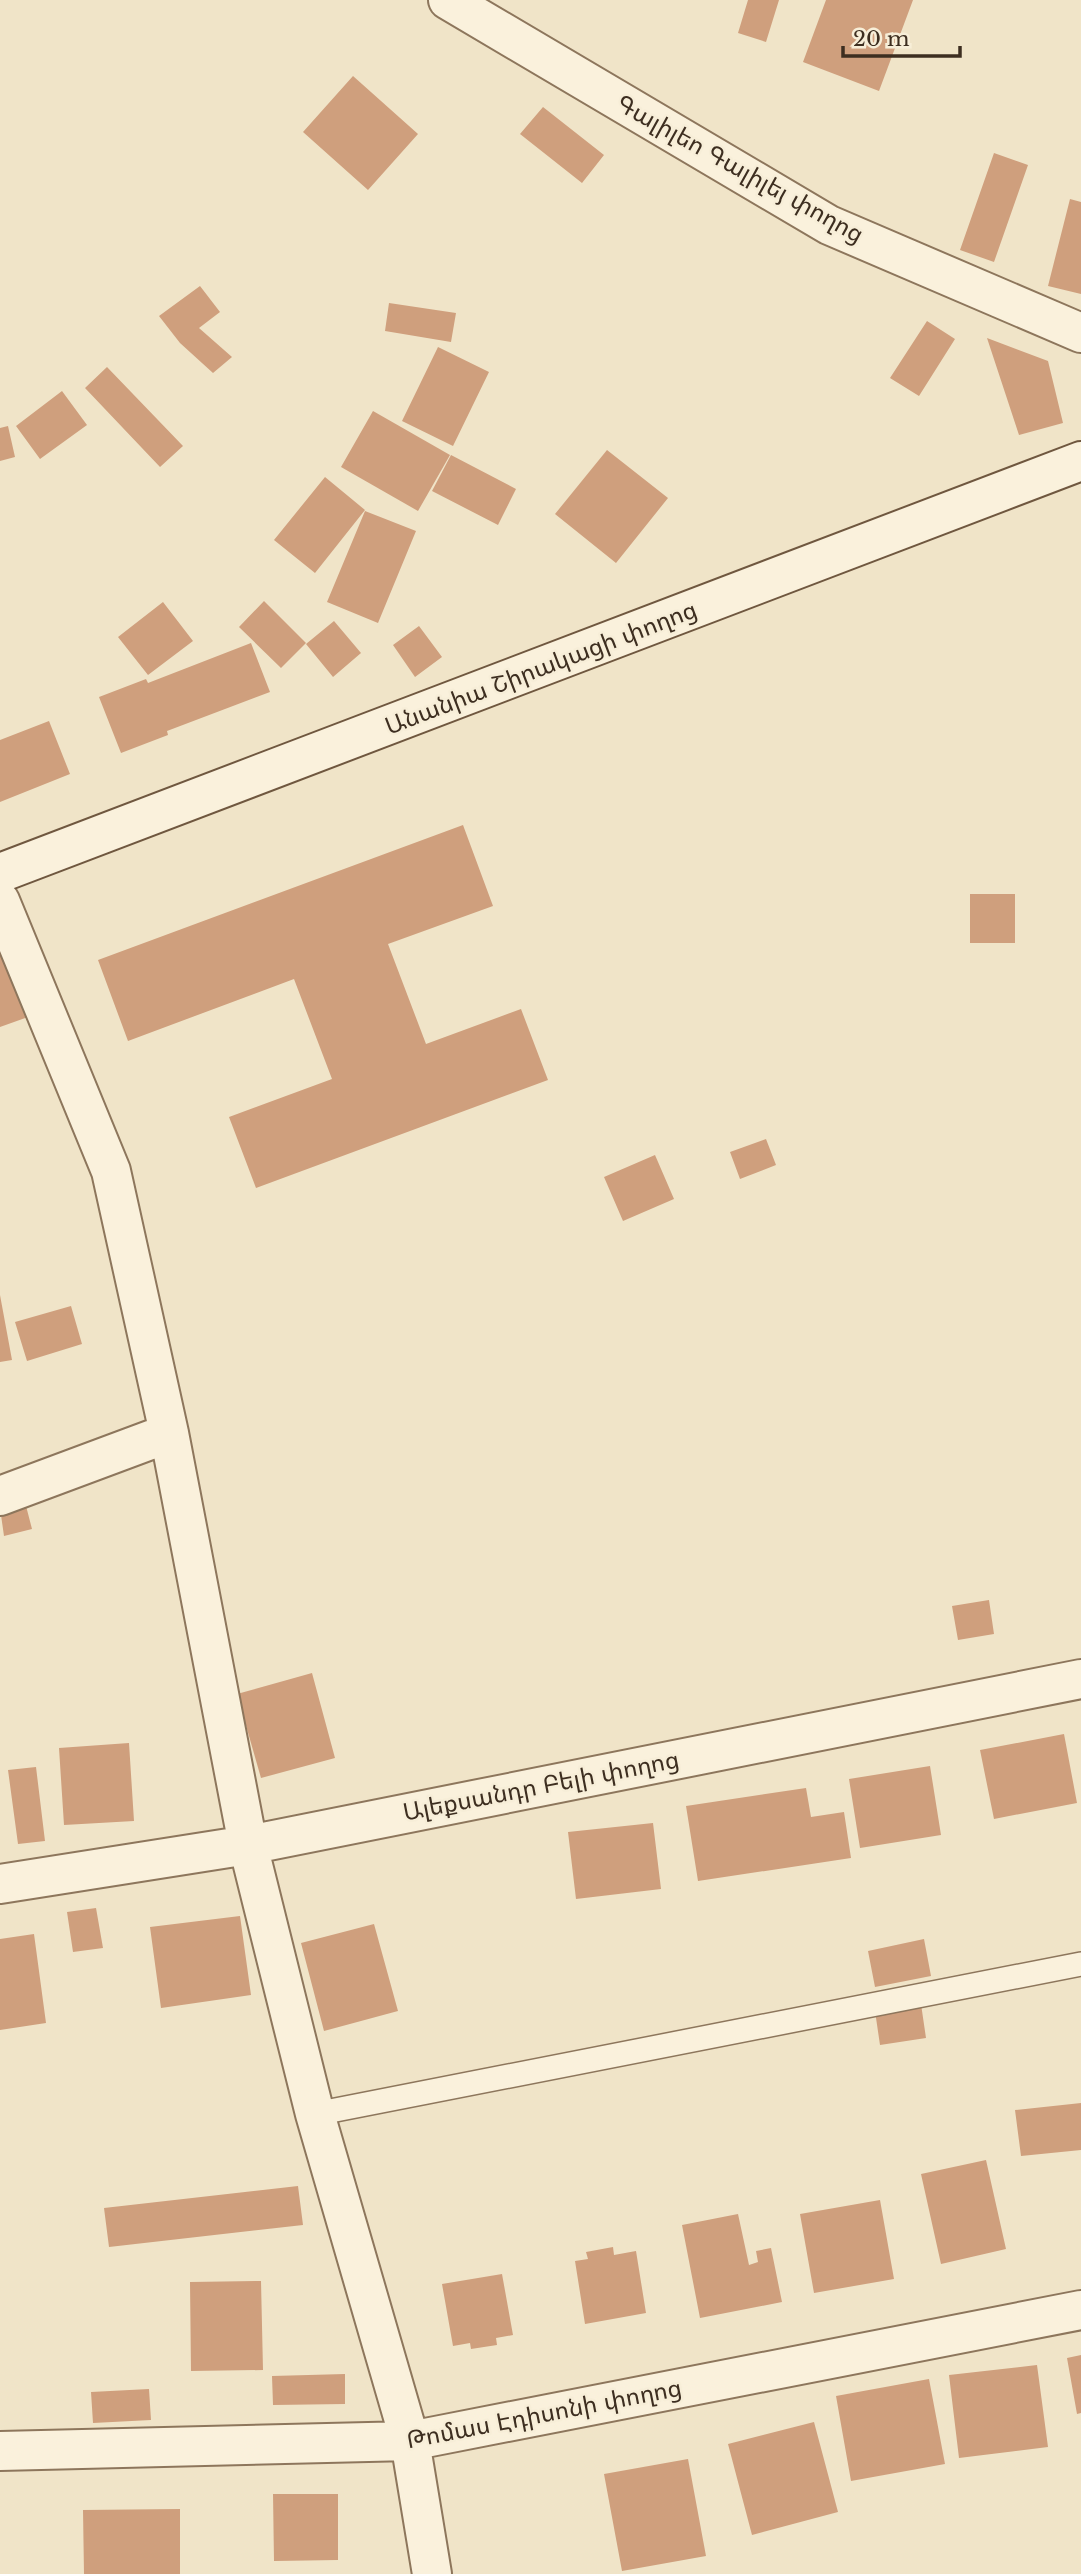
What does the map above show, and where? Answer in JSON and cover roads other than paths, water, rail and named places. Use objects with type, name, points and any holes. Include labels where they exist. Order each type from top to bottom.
[{"type":"street","name":"Գալիլեո Գալիլեյ փողոց","points":[[448,0],[829,225],[1081,333]]},
{"type":"street","name":"Անանիա Շիրակացի փողոց","points":[[0,873],[1081,461]]},
{"type":"street","points":[[0,901],[111,1171],[169,1433],[248,1845],[315,2114],[410,2441],[432,2574]]},
{"type":"street","points":[[0,1496],[169,1433]]},
{"type":"street","name":"Ալեքսանդր Բելի փողոց","points":[[0,1884],[248,1845],[1081,1679]]},
{"type":"street","name":"Թոմաս Էդիսոնի փողոց","points":[[0,2451],[410,2441],[1081,2309]]},
{"type":"lane","points":[[315,2114],[1081,1964]]}]
